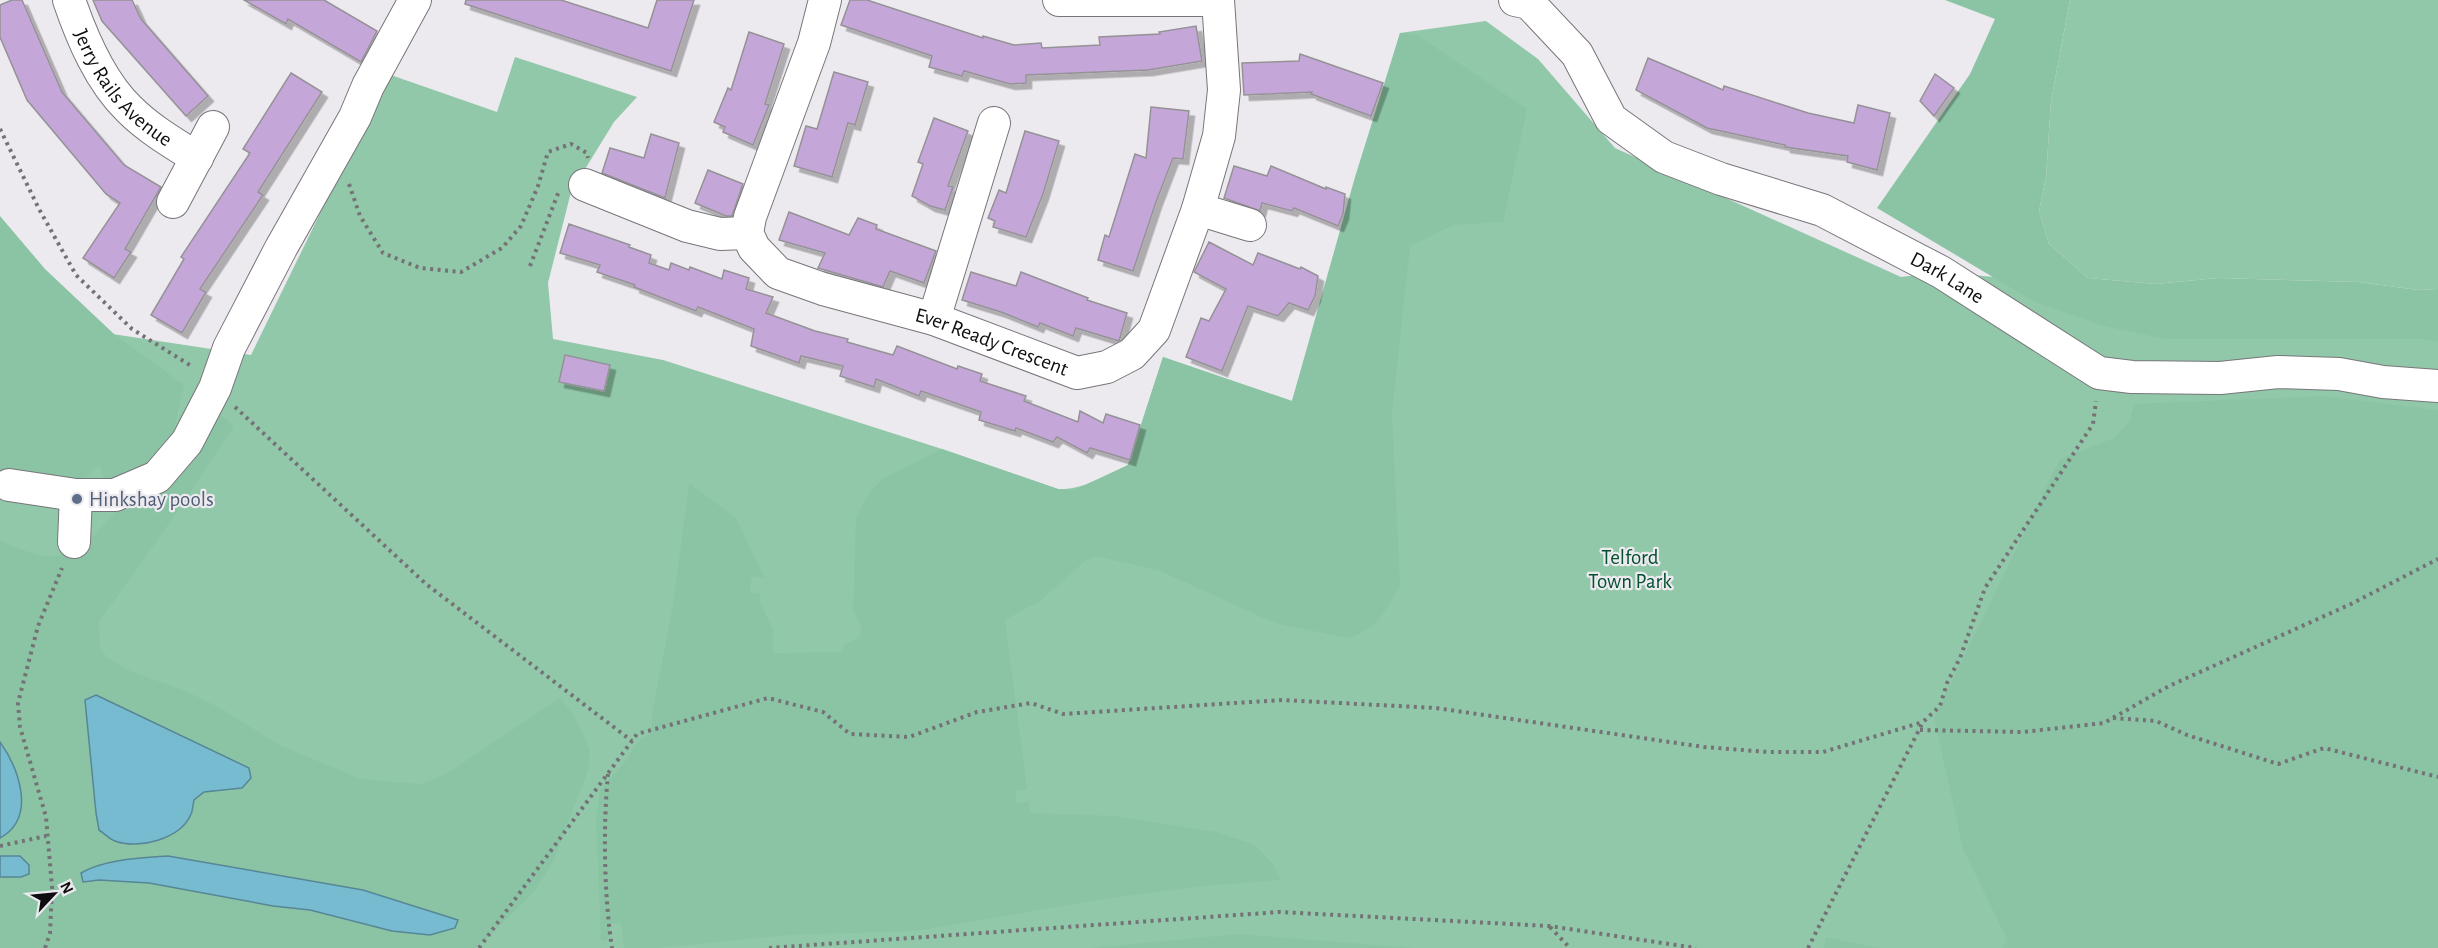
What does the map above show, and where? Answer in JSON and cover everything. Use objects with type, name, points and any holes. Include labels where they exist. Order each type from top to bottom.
[{"type":"street","name":"Jerry Rails Avenue","points":[[69,0],[89,49],[104,78],[127,108],[156,132],[196,158]]},
{"type":"street","points":[[9,485],[76,495],[115,495],[157,477],[187,442],[215,388],[229,348],[415,0]]},
{"type":"street","points":[[585,186],[687,226],[720,234],[747,233],[750,217],[814,43],[825,0]]},
{"type":"street","points":[[1059,0],[1211,0]]},
{"type":"street","name":"Ever Ready Crescent","points":[[747,233],[754,248],[778,273],[824,289],[934,319],[1077,373],[1107,367],[1132,354],[1154,330],[1198,209],[1219,136],[1224,90],[1218,0]]},
{"type":"street","name":"Dark Lane","points":[[1522,2],[1577,54],[1611,119],[1664,157],[1721,179],[1822,210],[1941,272],[2099,373],[2132,377],[2220,378],[2278,372],[2340,374],[2383,382],[2438,386]]},
{"type":"street","points":[[934,319],[994,123]]},
{"type":"street","name":"Jerry Rails Avenue","points":[[173,202],[213,127]]},
{"type":"street","points":[[1198,209],[1250,225]]},
{"type":"street","points":[[74,542],[76,495]]},
{"type":"path","points":[[0,129],[39,209],[76,276],[132,329],[208,377],[215,388],[426,584],[632,741]]},
{"type":"path","points":[[325,171],[351,184],[360,216],[383,253],[420,268],[461,272],[502,248],[521,226],[538,186],[548,152],[571,144],[587,153],[588,173],[585,186],[572,182],[561,186],[531,266]]},
{"type":"path","points":[[1808,948],[1923,722],[1940,706],[1985,588],[2093,424],[2099,373]]},
{"type":"path","points":[[45,948],[50,933],[52,887],[46,817],[20,727],[18,703],[38,626],[74,542]]},
{"type":"path","points":[[1919,730],[2023,732],[2104,723],[2169,686],[2351,604],[2438,559]]},
{"type":"path","points":[[479,948],[637,734],[768,698],[823,712],[850,734],[909,737],[977,712],[1030,703],[1063,714],[1282,700],[1436,708],[1704,747],[1768,752],[1823,752],[1923,722]]},
{"type":"path","points":[[2112,718],[2156,721],[2187,735],[2278,764],[2324,748],[2438,777]]},
{"type":"path","points":[[608,773],[605,804],[608,922],[612,948]]},
{"type":"path","points":[[0,846],[46,836]]},
{"type":"path","points":[[768,948],[1279,912],[1549,926],[1696,948]]},
{"type":"path","points":[[1549,926],[1570,948]]},
{"type":"green space","points":[[1945,0],[2070,0],[2051,101],[2046,177],[2039,211],[2049,244],[2088,278],[2155,284],[2218,278],[2359,282],[2418,290],[2438,289],[2438,342],[2421,339],[2165,339],[2100,325],[2033,301],[1877,208],[1970,74],[1995,19]]},
{"type":"green space","points":[[2070,0],[2438,0],[2438,289],[2418,290],[2359,282],[2218,278],[2155,284],[2088,278],[2049,244],[2039,211],[2046,177],[2051,101]]},
{"type":"green space","name":"Telford Town Park","points":[[1486,21],[1538,59],[1615,148],[1901,277],[1941,272],[2438,319],[2438,948],[0,948],[0,317],[251,355],[388,74],[497,112],[515,57],[637,97],[614,122],[571,192],[548,283],[553,339],[663,360],[942,449],[1058,489],[1067,489],[1094,482],[1128,465],[1163,357],[1292,401],[1400,33]]},
{"type":"green space","points":[[1400,33],[1417,35],[1527,109],[1503,222],[1453,225],[1410,246],[1392,413],[1400,586],[1385,611],[1365,631],[1347,638],[1275,623],[1160,571],[1096,556],[1084,562],[1040,601],[1005,620],[1027,789],[1016,791],[1016,804],[1029,801],[1030,813],[1114,816],[1217,832],[1255,845],[1273,864],[1281,880],[1203,886],[1104,899],[916,931],[790,935],[657,948],[624,948],[621,923],[610,924],[610,940],[601,941],[596,819],[600,790],[630,756],[635,745],[652,733],[652,714],[673,605],[689,483],[736,518],[765,578],[752,576],[750,592],[760,594],[760,602],[773,630],[773,653],[842,652],[844,645],[860,636],[861,624],[853,612],[856,518],[867,496],[882,479],[942,449],[1058,489],[1074,490],[1128,465],[1163,357],[1292,401],[1355,177]]},
{"type":"green space","points":[[0,216],[45,269],[114,334],[184,385],[174,428],[181,431],[205,402],[234,426],[178,511],[99,622],[100,648],[108,658],[132,672],[184,690],[224,710],[277,744],[361,779],[421,784],[448,773],[560,698],[573,713],[590,750],[588,771],[553,862],[534,892],[475,948],[0,948],[0,877],[21,877],[29,874],[29,865],[20,856],[0,856],[0,838],[9,833],[8,754],[0,742],[0,541],[45,556],[68,553],[99,530],[124,502],[105,489],[99,466],[80,482],[2,492],[0,498]],"holes":[[[96,696],[240,764],[249,768],[231,791],[204,792],[135,844],[114,841],[99,830],[96,813],[86,700]],[[168,856],[363,890],[418,906],[430,935],[392,931],[310,910],[273,906],[149,883],[99,880],[83,882],[147,857]]]},
{"type":"green space","points":[[2323,396],[2438,410],[2438,948],[2002,948],[2007,939],[1963,849],[1934,718],[2060,459],[2114,438],[2129,422],[2134,404]]},
{"type":"green space","points":[[1238,934],[1415,948],[1090,948]]},
{"type":"green space","points":[[1826,937],[1880,948],[1824,948]]},
{"type":"water","points":[[96,695],[249,768],[251,778],[242,788],[204,792],[194,800],[192,812],[186,823],[169,836],[135,844],[113,840],[99,830],[96,813],[85,700]]},
{"type":"water","points":[[0,742],[18,779],[21,806],[18,818],[11,829],[0,838]]},
{"type":"water","points":[[0,856],[20,856],[29,865],[29,874],[21,877],[0,877]]},
{"type":"water","points":[[168,856],[363,890],[458,920],[455,928],[430,935],[392,931],[310,910],[273,906],[149,883],[99,880],[83,882],[81,873],[91,868],[123,860]]},
{"type":"building","points":[[12,0],[22,0],[62,92],[124,165],[161,187],[125,249],[131,252],[114,278],[83,258],[120,203],[106,194],[27,100],[0,37],[0,5]]},
{"type":"building","points":[[93,0],[132,0],[141,19],[208,96],[186,116],[102,21]]},
{"type":"building","points":[[244,0],[324,0],[377,31],[361,62],[288,19],[286,24]]},
{"type":"building","points":[[466,0],[561,0],[648,28],[657,0],[694,0],[671,71],[465,4]]},
{"type":"building","points":[[850,0],[867,0],[983,38],[983,36],[1014,45],[1041,43],[1042,48],[1100,45],[1099,37],[1160,34],[1159,32],[1196,26],[1202,61],[1148,70],[1026,75],[1026,83],[1010,84],[964,71],[962,76],[929,67],[932,56],[841,25]]},
{"type":"building","points":[[749,32],[784,44],[765,104],[769,105],[753,145],[723,132],[725,127],[714,122],[728,88],[731,90]]},
{"type":"building","points":[[1300,54],[1383,83],[1371,116],[1311,94],[1312,92],[1244,95],[1242,63],[1299,61]]},
{"type":"building","points":[[1648,58],[1723,90],[1724,86],[1808,113],[1854,123],[1858,105],[1890,113],[1877,170],[1847,162],[1848,156],[1785,147],[1785,145],[1707,128],[1636,90]]},
{"type":"building","points":[[834,72],[868,82],[855,125],[848,123],[832,177],[794,166],[806,126],[817,129]]},
{"type":"building","points":[[291,73],[322,92],[258,192],[263,195],[200,289],[206,292],[182,333],[151,315],[184,259],[181,257],[250,153],[243,149]]},
{"type":"building","points":[[1935,74],[1954,88],[1934,116],[1920,101]]},
{"type":"building","points":[[1151,107],[1189,111],[1183,159],[1173,158],[1133,271],[1098,260],[1105,235],[1109,237],[1135,154],[1146,158]]},
{"type":"building","points":[[934,118],[968,131],[948,186],[953,187],[945,210],[930,206],[912,196],[923,164],[918,162]]},
{"type":"building","points":[[1025,131],[1059,141],[1043,194],[1026,237],[993,227],[995,221],[988,218],[999,190],[1006,193]]},
{"type":"building","points":[[651,134],[679,143],[665,198],[602,173],[610,148],[644,158]]},
{"type":"building","points":[[1234,166],[1267,176],[1271,166],[1326,189],[1326,187],[1345,194],[1343,214],[1338,226],[1294,208],[1292,211],[1262,203],[1260,211],[1224,198]]},
{"type":"building","points":[[708,170],[743,184],[732,216],[726,216],[695,203]]},
{"type":"building","points":[[789,212],[849,235],[858,218],[877,225],[876,229],[936,251],[924,283],[890,271],[883,287],[818,268],[825,253],[779,240]]},
{"type":"building","points":[[569,224],[630,245],[629,247],[651,255],[649,263],[669,270],[671,263],[689,270],[690,267],[722,279],[724,270],[749,278],[746,289],[773,297],[766,313],[815,331],[848,339],[847,342],[893,355],[897,346],[957,369],[958,366],[982,374],[980,381],[1026,396],[1024,401],[1078,422],[1080,411],[1103,423],[1106,414],[1140,425],[1130,460],[1090,448],[1087,453],[1057,437],[1053,442],[1016,428],[1015,431],[979,420],[981,412],[921,391],[919,396],[876,379],[874,387],[840,376],[843,366],[801,356],[799,363],[751,346],[754,329],[698,307],[696,311],[634,287],[635,285],[597,272],[600,265],[560,253]]},
{"type":"building","points":[[1209,242],[1253,265],[1258,253],[1300,269],[1301,267],[1318,276],[1315,296],[1308,310],[1289,303],[1278,316],[1248,306],[1222,371],[1186,357],[1201,318],[1209,321],[1226,289],[1194,272]]},
{"type":"building","points":[[971,272],[1016,286],[1021,272],[1088,298],[1087,300],[1127,313],[1119,341],[1076,328],[1073,336],[1040,323],[1038,327],[962,300]]},
{"type":"building","points":[[565,355],[610,365],[604,391],[559,382]]},
{"type":"place","name":"Hinkshay pools","points":[[77,499]]}]
